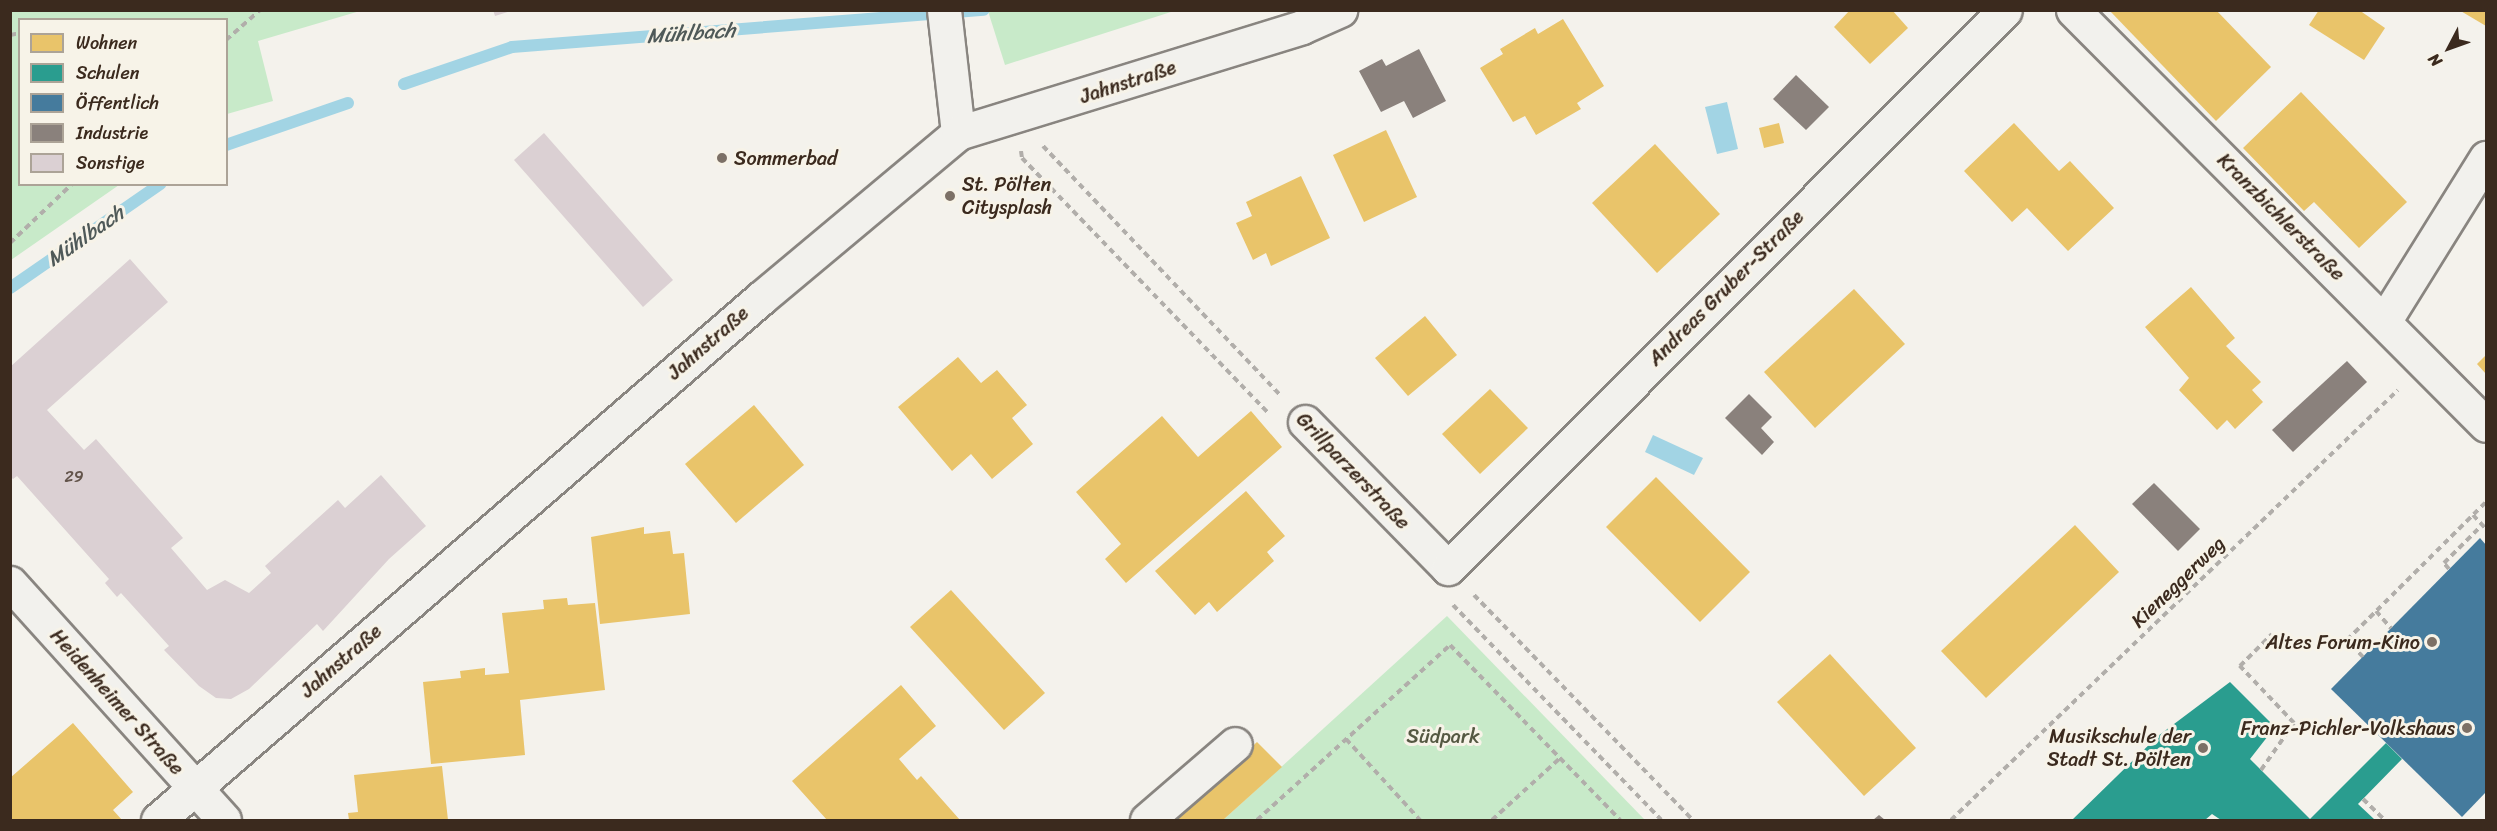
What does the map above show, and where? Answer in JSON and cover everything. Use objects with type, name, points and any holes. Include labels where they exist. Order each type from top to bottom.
[{"type":"street","points":[[944,10],[958,133]]},
{"type":"street","name":"Jahnstraße","points":[[158,820],[761,298],[958,133],[1016,118],[1302,27],[1340,10]]},
{"type":"street","name":"Andreas Gruber-Straße","points":[[1448,568],[2005,10]]},
{"type":"street","name":"Kranzbichlerstraße","points":[[2073,10],[2385,320],[2487,425]]},
{"type":"street","points":[[2385,320],[2487,158]]},
{"type":"street","name":"Grillparzerstraße","points":[[1305,422],[1448,568]]},
{"type":"street","name":"Heidenheimer Straße","points":[[10,583],[224,820]]},
{"type":"street","points":[[1147,820],[1235,744]]},
{"type":"path","points":[[228,38],[260,10]]},
{"type":"path","name":"Grillparzerstraße","points":[[1016,118],[1305,422]]},
{"type":"path","points":[[10,243],[70,186]]},
{"type":"path","name":"Kieneggerweg","points":[[1952,820],[2426,364]]},
{"type":"path","points":[[2363,657],[2347,640],[2487,502]]},
{"type":"path","points":[[2473,515],[2487,529]]},
{"type":"path","points":[[2449,570],[2444,563],[2482,525]]},
{"type":"path","points":[[1448,568],[1689,819]]},
{"type":"path","points":[[2376,611],[2391,628]]},
{"type":"path","points":[[2261,770],[2294,723],[2240,666],[2272,634]]},
{"type":"path","points":[[1257,820],[1450,645],[1620,820]]},
{"type":"path","points":[[1346,740],[1420,820]]},
{"type":"path","points":[[1492,820],[1560,759]]},
{"type":"path","points":[[2363,799],[2385,820]]},
{"type":"green space","points":[[11,10],[360,10],[258,41],[273,101],[228,114],[228,18],[18,18],[18,186],[118,186],[11,260]]},
{"type":"green space","points":[[988,10],[1174,11],[1005,65]]},
{"type":"green space","name":"Südpark","points":[[1447,616],[1645,820],[1223,820]]},
{"type":"water","points":[[1727,102],[1738,149],[1717,154],[1705,107]]},
{"type":"water","points":[[1653,435],[1703,458],[1694,475],[1645,452]]},
{"type":"building: Wohnen","points":[[1850,10],[1892,10],[1908,28],[1870,64],[1834,27]]},
{"type":"building: Wohnen","points":[[2109,10],[2216,10],[2271,67],[2216,121]]},
{"type":"building: Wohnen","points":[[2319,10],[2359,10],[2385,28],[2364,60],[2309,25]]},
{"type":"building: Wohnen","points":[[2459,10],[2486,10],[2486,26]]},
{"type":"building: Wohnen","points":[[1563,19],[1604,86],[1577,103],[1581,109],[1536,135],[1525,116],[1513,122],[1480,68],[1503,54],[1500,49],[1535,28],[1538,34]]},
{"type":"building: Wohnen","points":[[2301,92],[2407,202],[2359,248],[2314,202],[2304,211],[2243,148]]},
{"type":"building: Wohnen","points":[[1779,123],[1784,143],[1764,148],[1759,128]]},
{"type":"building: Wohnen","points":[[2014,123],[2059,171],[2070,161],[2114,208],[2068,251],[2027,208],[2012,222],[1964,171]]},
{"type":"building: Wohnen","points":[[1386,130],[1417,197],[1364,222],[1333,155]]},
{"type":"building: Wohnen","points":[[1655,144],[1720,214],[1657,273],[1592,203]]},
{"type":"building: Wohnen","points":[[1301,176],[1330,238],[1271,266],[1266,253],[1253,260],[1236,223],[1252,216],[1246,202]]},
{"type":"building: Wohnen","points":[[2191,287],[2235,338],[2226,346],[2261,382],[2252,390],[2263,402],[2235,429],[2227,420],[2217,430],[2179,390],[2189,378],[2145,327]]},
{"type":"building: Wohnen","points":[[1854,289],[1905,344],[1815,428],[1764,372]]},
{"type":"building: Wohnen","points":[[1425,316],[1457,355],[1408,396],[1375,358]]},
{"type":"building: Wohnen","points":[[2486,355],[2486,374],[2477,364]]},
{"type":"building: Wohnen","points":[[958,357],[981,383],[997,370],[1027,405],[1012,418],[1033,444],[992,479],[971,454],[952,471],[898,407]]},
{"type":"building: Wohnen","points":[[1490,389],[1528,428],[1480,474],[1442,434]]},
{"type":"building: Wohnen","points":[[754,405],[804,465],[736,523],[685,464]]},
{"type":"building: Wohnen","points":[[1251,411],[1282,447],[1126,583],[1105,559],[1121,544],[1076,492],[1162,416],[1198,457]]},
{"type":"building: Wohnen","points":[[1656,477],[1750,572],[1700,622],[1606,527]]},
{"type":"building: Wohnen","points":[[1246,491],[1285,536],[1267,552],[1274,561],[1217,612],[1209,602],[1195,615],[1155,571]]},
{"type":"building: Wohnen","points":[[2075,525],[2119,572],[1986,698],[1941,651]]},
{"type":"building: Wohnen","points":[[644,527],[644,534],[670,531],[673,554],[684,553],[690,614],[600,624],[591,537]]},
{"type":"building: Wohnen","points":[[951,590],[1045,693],[1004,730],[910,627]]},
{"type":"building: Wohnen","points":[[567,598],[568,605],[595,603],[605,690],[520,700],[525,755],[431,764],[423,682],[461,678],[460,671],[485,668],[485,675],[509,673],[502,613],[544,609],[543,600]]},
{"type":"building: Wohnen","points":[[1830,654],[1916,748],[1864,796],[1777,702]]},
{"type":"building: Wohnen","points":[[901,685],[936,726],[899,759],[917,780],[921,776],[960,820],[827,820],[792,781]]},
{"type":"building: Wohnen","points":[[73,723],[133,792],[113,810],[122,820],[10,820],[10,778]]},
{"type":"building: Wohnen","points":[[1257,742],[1282,767],[1223,820],[1171,820]]},
{"type":"building: Wohnen","points":[[442,766],[448,820],[349,820],[348,813],[358,812],[354,775]]},
{"type":"building: Schulen","name":"Musikschule der Stadt St. Pölten","points":[[2230,682],[2275,727],[2250,759],[2310,819],[2386,743],[2402,759],[2358,804],[2375,820],[2221,820],[2212,814],[2205,820],[2072,820],[2158,736]]},
{"type":"building: Öffentlich","name":"Altes Forum-Kino","points":[[2480,538],[2486,545],[2486,792],[2462,817],[2331,689]]},
{"type":"building: Industrie","points":[[1419,49],[1446,101],[1413,118],[1404,101],[1381,112],[1359,71],[1382,59],[1386,66]]},
{"type":"building: Industrie","points":[[1796,75],[1829,107],[1806,130],[1773,99]]},
{"type":"building: Industrie","points":[[2347,361],[2367,382],[2293,452],[2272,430]]},
{"type":"building: Industrie","points":[[1749,394],[1772,417],[1761,428],[1774,442],[1762,455],[1725,418]]},
{"type":"building: Industrie","points":[[2154,483],[2200,529],[2178,551],[2132,504]]},
{"type":"building: Industrie","points":[[1879,815],[1885,820],[1873,820]]},
{"type":"building: Sonstige","points":[[493,10],[511,10],[511,11],[495,16]]},
{"type":"building: Sonstige","points":[[544,133],[673,280],[643,307],[514,160]]},
{"type":"building: Sonstige","points":[[130,259],[168,302],[47,410],[84,450],[96,439],[183,538],[171,548],[207,590],[225,580],[249,593],[271,573],[265,566],[338,500],[345,508],[381,475],[426,526],[389,559],[323,631],[317,624],[249,689],[231,699],[216,698],[199,686],[164,650],[169,646],[121,593],[117,597],[105,583],[109,579],[17,476],[13,479],[10,476],[10,367]]},
{"type":"waterway","name":"Mühlbach","points":[[404,84],[512,47],[984,10]]},
{"type":"waterway","name":"Mühlbach","points":[[228,144],[348,103]]},
{"type":"waterway","name":"Mühlbach","points":[[10,288],[157,186]]},
{"type":"place","name":"Sommerbad","points":[[722,158]]},
{"type":"place","name":"St. Pölten Citysplash","points":[[950,196]]},
{"type":"place","name":"Altes Forum-Kino","points":[[2432,642]]},
{"type":"place","name":"Franz-Pichler-Volkshaus","points":[[2467,728]]},
{"type":"place","name":"Musikschule der Stadt St. Pölten","points":[[2203,748]]}]
